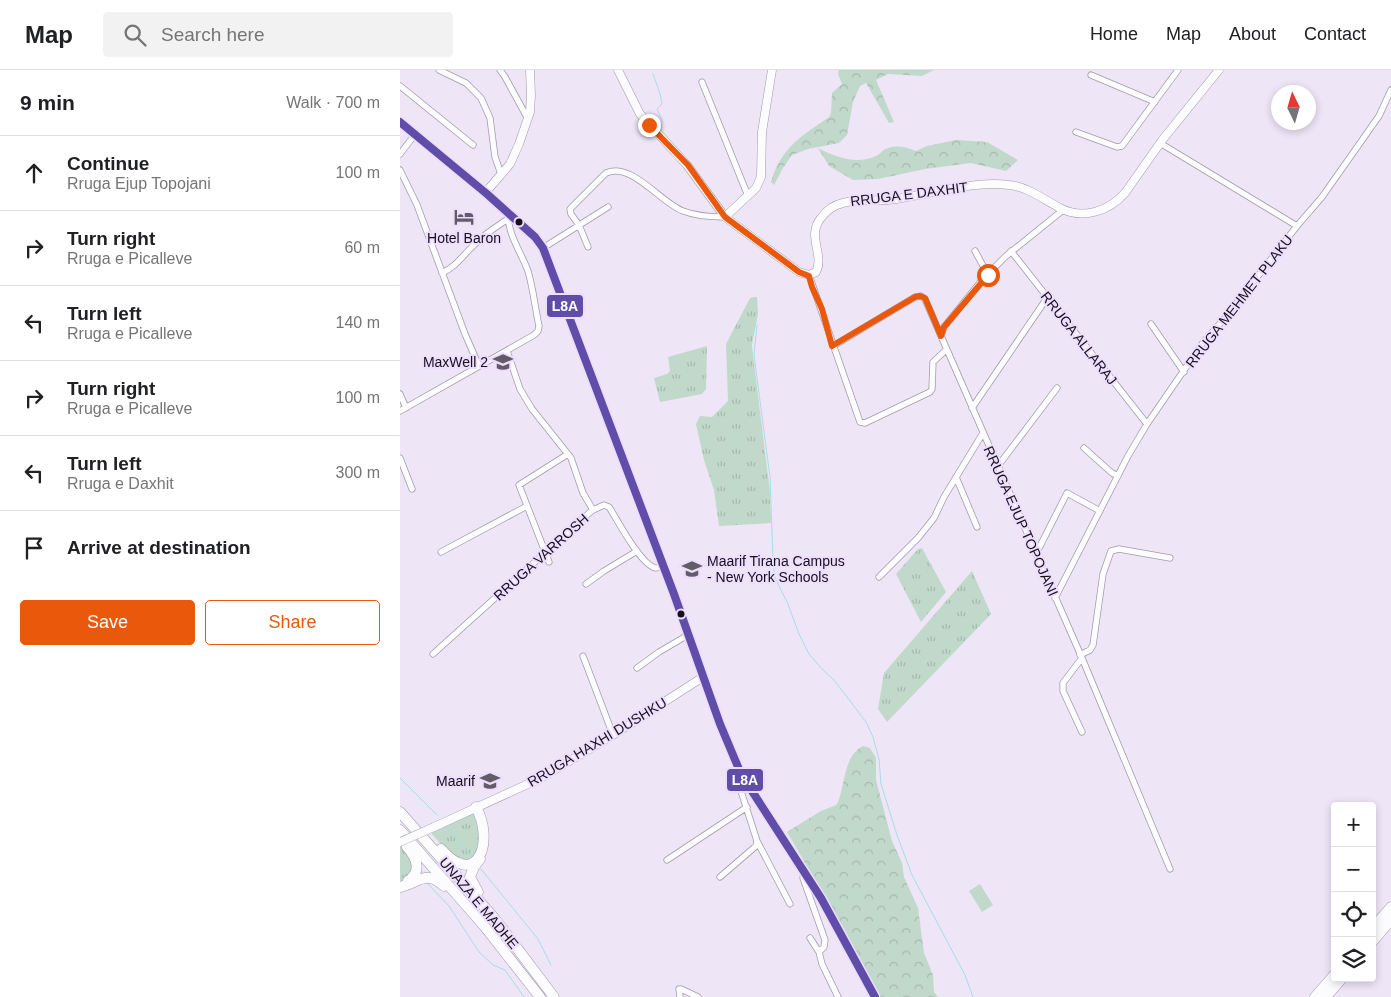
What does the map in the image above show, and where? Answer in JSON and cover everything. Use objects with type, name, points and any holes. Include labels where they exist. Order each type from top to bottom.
[{"type":"highway","points":[[400,805],[446,854],[462,865],[472,863],[480,855],[484,844],[484,826],[479,806]]},
{"type":"highway","points":[[479,806],[487,829],[486,848],[470,877],[495,918]]},
{"type":"highway","name":"UNAZA E MADHE","points":[[400,812],[495,918],[554,997]]},
{"type":"highway","name":"UNAZA E MADHE","points":[[400,830],[485,927],[540,997]]},
{"type":"highway","points":[[400,841],[412,852],[417,868],[414,876],[400,885]]},
{"type":"highway","points":[[400,885],[422,878],[433,879],[442,884],[485,927]]},
{"type":"highway","points":[[1376,924],[1391,907]]},
{"type":"highway","points":[[1376,937],[1391,920]]},
{"type":"highway","points":[[1315,997],[1331,979]]},
{"type":"highway","points":[[1326,997],[1339,982]]},
{"type":"main road","points":[[400,122],[485,192],[508,217],[535,238],[543,248],[664,567],[726,740],[741,774],[821,898],[875,997]]},
{"type":"street","points":[[439,70],[466,83],[480,98],[490,118],[495,157],[501,174]]},
{"type":"street","points":[[500,70],[528,118]]},
{"type":"street","points":[[485,192],[514,156],[532,102],[530,70]]},
{"type":"street","points":[[618,70],[640,114],[688,165],[725,217],[799,272],[809,276],[822,309],[832,346],[859,421],[862,423],[930,392],[932,389],[933,362],[946,350]]},
{"type":"street","points":[[588,247],[570,209],[606,173],[614,170],[635,178],[682,211],[710,217],[725,217],[748,196],[756,188],[761,177],[762,132],[772,70]]},
{"type":"street","points":[[1076,132],[1120,147],[1122,146],[1178,70]]},
{"type":"street","name":"RRUGA E DAXHIT","points":[[809,276],[816,272],[818,266],[814,234],[817,224],[828,211],[844,202],[888,200],[959,188],[1003,184],[1023,188],[1062,210],[1089,213],[1098,212],[1112,206],[1125,193],[1160,143],[1220,70]]},
{"type":"street","points":[[1091,75],[1154,102]]},
{"type":"street","points":[[702,82],[748,196]]},
{"type":"street","points":[[400,86],[473,145]]},
{"type":"street","name":"RRUGA MEHMET PLAKU","points":[[1054,598],[1147,424],[1204,341],[1225,318],[1322,197],[1383,109],[1391,90]]},
{"type":"street","points":[[400,154],[416,134]]},
{"type":"street","points":[[1160,143],[1297,226]]},
{"type":"street","points":[[400,170],[417,205],[473,355],[479,366]]},
{"type":"street","points":[[543,248],[565,236],[608,207]]},
{"type":"street","points":[[941,336],[944,327],[1011,251],[1062,210]]},
{"type":"street","points":[[400,411],[507,352],[534,335],[539,328],[530,279],[514,241],[508,217],[475,244],[455,267],[442,273]]},
{"type":"street","points":[[975,251],[988,275]]},
{"type":"street","name":"RRUGA ALLARAJ","points":[[1011,251],[1147,424]]},
{"type":"street","name":"RRUGA EJUP TOPOJANI","points":[[832,346],[915,297],[925,298],[1054,598],[1081,656],[1170,869]]},
{"type":"street","points":[[972,408],[1047,298]]},
{"type":"street","points":[[1151,324],[1184,372]]},
{"type":"street","points":[[507,352],[520,389],[532,409],[571,458],[583,493],[593,510]]},
{"type":"street","points":[[998,466],[1057,388]]},
{"type":"street","points":[[400,394],[406,408]]},
{"type":"street","points":[[879,577],[918,538],[928,525],[983,433]]},
{"type":"street","points":[[1084,448],[1118,476]]},
{"type":"street","points":[[549,562],[519,485],[568,454]]},
{"type":"street","points":[[400,458],[412,489]]},
{"type":"street","points":[[956,477],[977,527]]},
{"type":"street","points":[[1036,554],[1067,493],[1100,511]]},
{"type":"street","name":"RRUGA VARROSH","points":[[433,654],[593,510],[604,505],[608,506],[618,525],[637,552],[652,567],[664,567]]},
{"type":"street","points":[[442,552],[528,506]]},
{"type":"street","points":[[1082,732],[1062,687],[1081,656],[1094,645],[1103,574],[1111,551],[1116,548],[1170,558]]},
{"type":"street","points":[[586,584],[637,552]]},
{"type":"street","points":[[637,668],[688,635]]},
{"type":"street","points":[[583,656],[613,735]]},
{"type":"street","name":"RRUGA HAXHI DUSHKU","points":[[400,841],[541,778],[613,735],[703,677]]},
{"type":"street","points":[[741,774],[735,777],[747,807],[757,841],[790,904]]},
{"type":"street","points":[[667,860],[747,807]]},
{"type":"street","points":[[720,877],[756,846],[757,841]]},
{"type":"street","points":[[804,871],[803,878],[825,938],[825,945],[819,952]]},
{"type":"street","points":[[810,938],[819,952],[822,964],[838,997]]},
{"type":"street","points":[[680,997],[678,989],[698,997]]},
{"type":"green space","points":[[839,70],[934,70],[922,76],[888,74],[876,80],[894,122],[889,123],[866,83],[860,86],[853,102],[847,135],[839,143],[808,149],[792,155],[774,185],[771,182],[781,159],[787,151],[801,137],[829,117],[832,93],[842,84],[838,74]]},
{"type":"green space","points":[[956,140],[987,142],[1018,160],[1006,171],[971,163],[925,169],[878,179],[853,180],[829,166],[818,148],[846,159],[861,160],[869,159],[885,149],[897,146],[916,151],[927,146]]},
{"type":"green space","points":[[757,297],[758,314],[752,345],[770,492],[771,523],[719,526],[714,490],[704,460],[696,424],[700,416],[712,417],[728,401],[726,344],[750,298]]},
{"type":"green space","points":[[707,346],[706,389],[702,394],[660,402],[654,378],[667,374],[670,371],[668,357]]},
{"type":"green space","points":[[922,548],[946,592],[921,622],[896,574],[918,549]]},
{"type":"green space","points":[[972,571],[991,614],[887,722],[878,709],[884,673]]},
{"type":"green space","points":[[863,746],[870,748],[876,758],[876,780],[892,841],[902,863],[904,877],[918,908],[924,953],[933,975],[934,992],[938,997],[878,997],[825,897],[787,832],[821,811],[836,805],[852,756]]},
{"type":"green space","points":[[475,813],[477,814],[481,850],[469,862],[453,858],[431,833]]},
{"type":"green space","points":[[402,845],[415,865],[405,880],[400,882],[400,846]]},
{"type":"green space","points":[[980,884],[993,905],[982,912],[969,891]]},
{"type":"waterway","points":[[653,74],[660,92],[662,104],[657,109],[662,120],[661,132]]},
{"type":"waterway","points":[[757,325],[754,355],[770,477],[775,578],[809,654],[834,680],[866,722],[873,737],[879,759],[881,784],[912,875],[965,975],[973,997]]},
{"type":"waterway","points":[[400,778],[437,815]]},
{"type":"waterway","points":[[446,827],[471,856]]},
{"type":"waterway","points":[[481,869],[538,939],[551,965]]},
{"type":"waterway","points":[[427,883],[449,906],[479,952],[493,965],[505,970],[524,997]]},
{"type":"transit line","name":"L8A","points":[[400,122],[487,194],[535,237],[543,248],[674,594],[720,724],[741,774],[821,898],[875,997]]},
{"type":"place","name":"Hotel Baron","points":[[464,217]]},
{"type":"place","name":"MaxWell 2","points":[[503,362]]},
{"type":"place","name":"Maarif Tirana Campus - New York Schools","points":[[692,569]]},
{"type":"place","name":"Maarif","points":[[490,781]]},
{"type":"route","points":[[649,125],[688,165],[725,217],[799,272],[809,276],[822,309],[832,346],[915,297],[920,296],[925,298],[941,336],[944,327],[988,275]]}]
